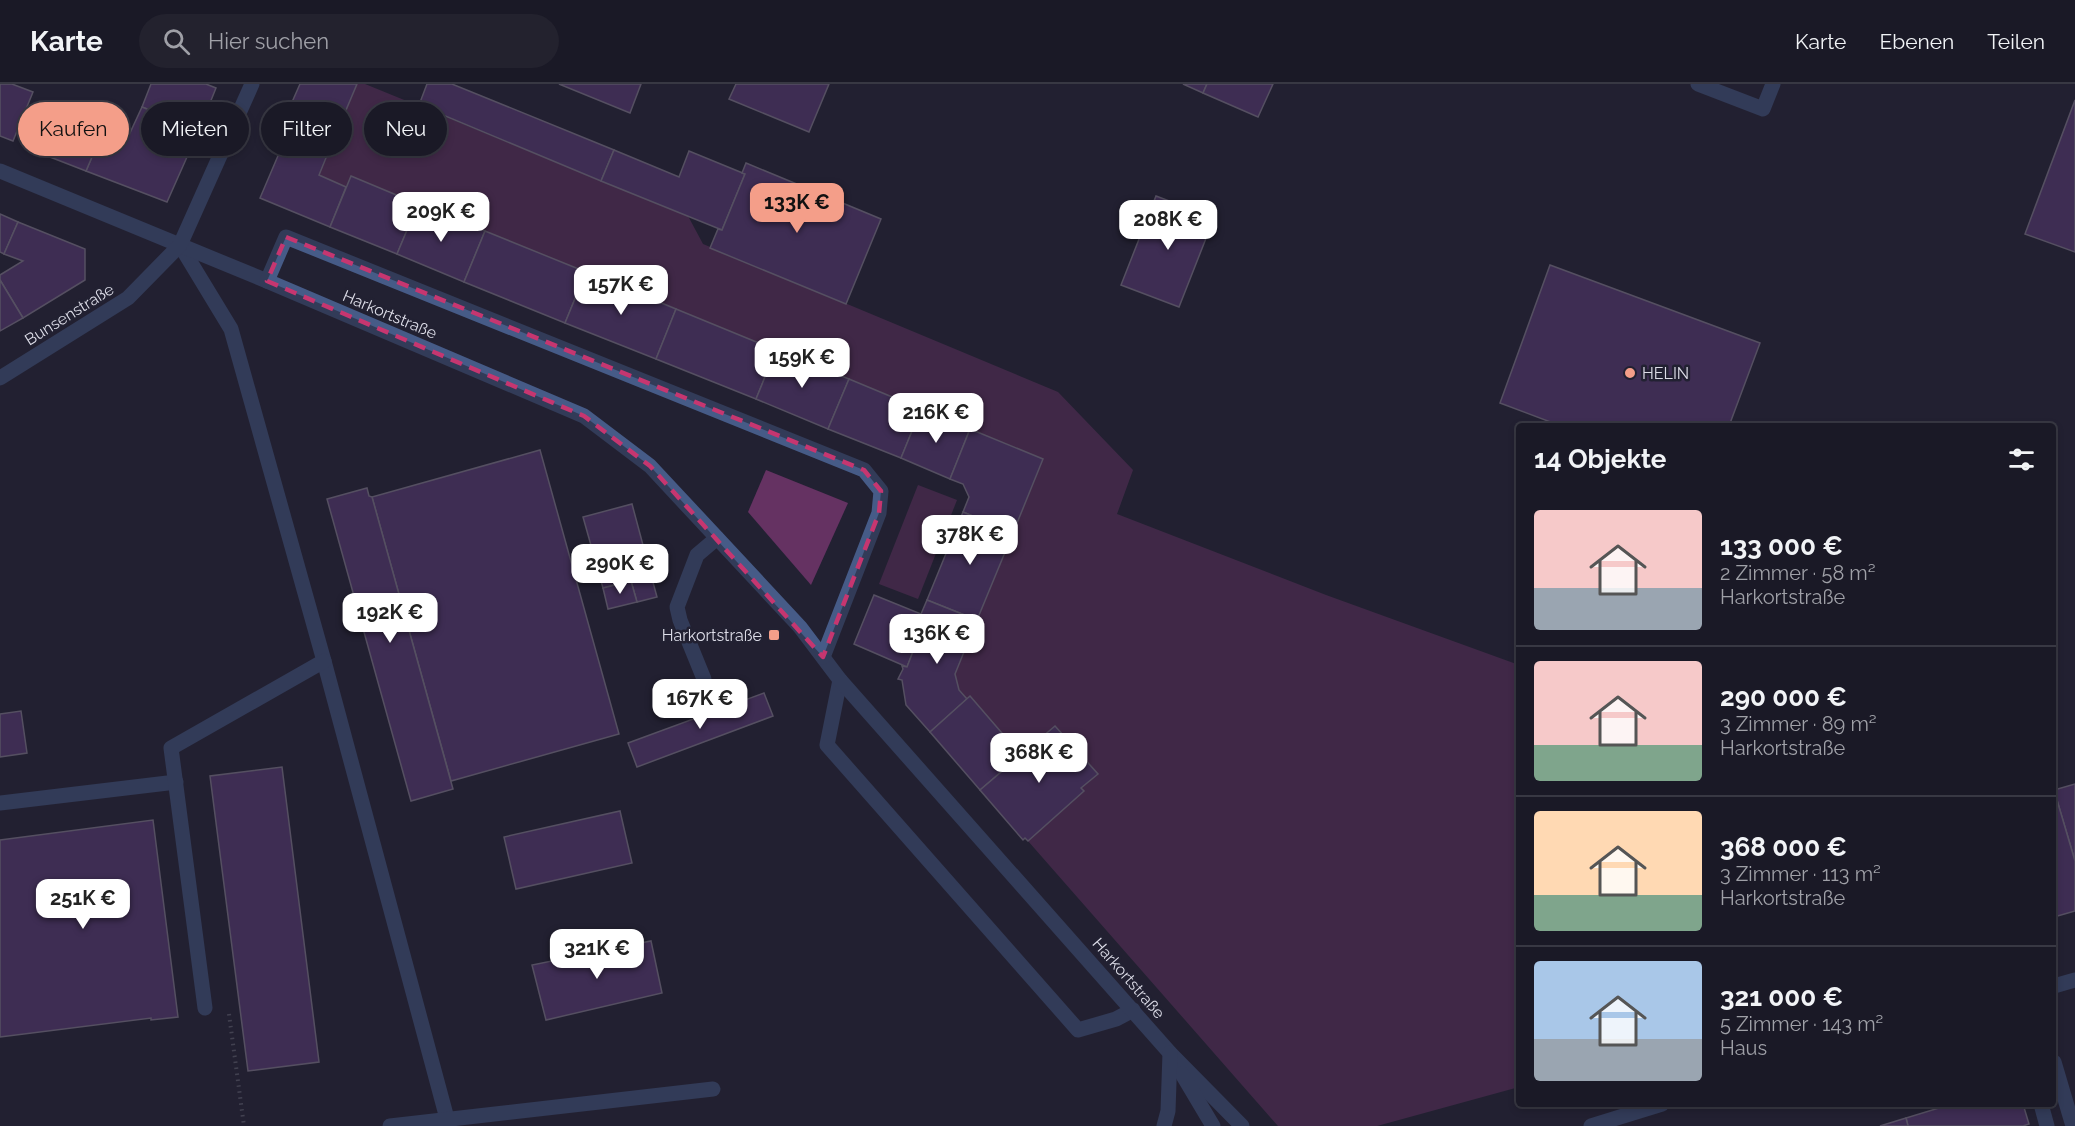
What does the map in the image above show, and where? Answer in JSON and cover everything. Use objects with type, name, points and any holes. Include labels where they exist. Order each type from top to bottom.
[{"type":"street","name":"Bunsenstraße","points":[[0,378],[128,298],[180,245],[252,84]]},
{"type":"street","points":[[1698,84],[1763,109],[1773,84]]},
{"type":"street","name":"Harkortstraße","points":[[0,171],[267,281],[584,416],[650,466],[800,627],[840,680],[1170,1053],[1242,1126]]},
{"type":"street","name":"Harkortstraße","points":[[267,281],[286,237],[864,470],[881,491],[879,513],[823,657]]},
{"type":"street","points":[[180,245],[231,329],[324,661],[448,1123]]},
{"type":"street","points":[[704,679],[677,607],[697,555],[717,538]]},
{"type":"street","points":[[205,1008],[171,748],[324,661]]},
{"type":"street","points":[[840,680],[827,744],[1070,1021],[1078,1030],[1116,1019],[1133,1010]]},
{"type":"street","points":[[0,804],[176,782]]},
{"type":"street","points":[[2056,985],[2075,980]]},
{"type":"street","name":"Harkortstraße","points":[[1170,1053],[1213,1126]]},
{"type":"street","points":[[1164,1126],[1168,1111],[1170,1053]]},
{"type":"street","points":[[2056,1069],[2073,1126]]},
{"type":"street","points":[[390,1126],[448,1123],[713,1089]]},
{"type":"street","points":[[1591,1126],[1652,1107]]},
{"type":"street","points":[[2042,1107],[2047,1126]]},
{"type":"path","points":[[205,1008],[229,1013],[244,1126]]},
{"type":"highlighted area","points":[[286,237],[864,470],[881,491],[879,513],[823,657],[650,466],[584,416],[267,281]]},
{"type":"shaded area","points":[[357,84],[365,84],[409,102],[364,102],[364,156],[447,156],[447,118],[688,216],[703,244],[1058,392],[1133,470],[1117,514],[1326,595],[1516,664],[1516,1088],[1377,1126],[1278,1126],[1028,841],[1083,791],[1081,788],[1098,774],[1055,726],[1021,755],[970,697],[967,699],[959,690],[955,674],[1043,459],[351,177],[346,187],[319,175],[327,156],[352,156],[352,102],[349,102]]},
{"type":"shaded area","points":[[766,470],[848,503],[811,585],[748,512]]},
{"type":"shaded area","points":[[918,485],[957,500],[918,599],[879,584]]},
{"type":"building","points":[[0,84],[12,84],[33,92],[29,102],[18,102],[18,129],[13,141],[0,136]]},
{"type":"building","points":[[151,84],[206,84],[216,88],[210,102],[144,102]]},
{"type":"building","points":[[300,84],[357,84],[349,102],[292,102]]},
{"type":"building","points":[[427,84],[452,84],[614,150],[601,181],[447,117],[447,102],[420,102]]},
{"type":"building","points":[[559,84],[641,84],[630,113]]},
{"type":"building","points":[[736,84],[829,84],[809,132],[729,99]]},
{"type":"building","points":[[1183,84],[1207,84],[1203,93]]},
{"type":"building","points":[[1207,84],[1273,84],[1258,117],[1203,93]]},
{"type":"building","points":[[2075,100],[2075,252],[2025,234]]},
{"type":"building","points":[[141,109],[141,156],[187,156],[167,202],[86,171],[92,156],[129,156],[129,135]]},
{"type":"building","points":[[614,150],[679,177],[689,151],[745,174],[722,230],[601,181]]},
{"type":"building","points":[[50,156],[92,156],[86,171]]},
{"type":"building","points":[[278,156],[327,156],[319,175],[346,187],[330,227],[260,198]]},
{"type":"building","points":[[746,163],[881,219],[846,304],[710,248],[718,229],[722,230],[745,174],[742,173]]},
{"type":"building","points":[[351,176],[418,204],[397,254],[330,227]]},
{"type":"building","points":[[1156,196],[1214,218],[1179,307],[1121,285]]},
{"type":"building","points":[[418,204],[485,231],[464,282],[397,254]]},
{"type":"building","points":[[0,214],[18,222],[4,254],[0,252]]},
{"type":"building","points":[[18,222],[85,249],[85,280],[23,318],[0,280],[0,275],[23,261],[4,254]]},
{"type":"building","points":[[485,231],[586,272],[565,323],[464,282]]},
{"type":"building","name":"HELIN","points":[[1550,265],[1760,343],[1730,423],[1553,423],[1500,403]]},
{"type":"building","points":[[586,272],[676,309],[656,359],[565,323]]},
{"type":"building","points":[[0,280],[23,318],[0,331]]},
{"type":"building","points":[[676,309],[776,350],[756,399],[656,359]]},
{"type":"building","points":[[776,350],[849,379],[828,429],[756,399]]},
{"type":"building","points":[[849,379],[921,409],[901,458],[828,429]]},
{"type":"building","points":[[921,409],[970,429],[950,479],[901,458]]},
{"type":"building","points":[[970,429],[1043,459],[1013,533],[963,512],[969,497],[963,484],[950,479]]},
{"type":"building","points":[[540,450],[619,734],[451,781],[372,497]]},
{"type":"building","points":[[367,488],[369,496],[372,497],[453,789],[411,801],[327,499]]},
{"type":"building","points":[[632,504],[651,575],[603,588],[583,517]]},
{"type":"building","points":[[963,512],[1013,533],[977,620],[927,600]]},
{"type":"building","points":[[651,575],[657,597],[637,602],[631,581]]},
{"type":"building","points":[[631,581],[637,602],[608,609],[603,588]]},
{"type":"building","points":[[874,595],[921,614],[923,626],[907,667],[854,644]]},
{"type":"building","points":[[927,600],[977,620],[955,674],[959,690],[967,699],[930,732],[906,705],[902,680],[898,679],[903,669],[902,666],[907,667],[923,626],[921,614]]},
{"type":"building","points":[[764,693],[773,716],[637,767],[628,743]]},
{"type":"building","points":[[970,696],[1021,755],[980,790],[930,732]]},
{"type":"building","points":[[21,711],[27,753],[0,757],[0,714]]},
{"type":"building","points":[[1055,726],[1098,774],[1081,788],[1084,791],[1028,841],[1025,838],[1023,840],[980,790]]},
{"type":"building","points":[[282,767],[319,1062],[248,1071],[210,776]]},
{"type":"building","points":[[2075,784],[2075,861],[2056,797],[2056,789]]},
{"type":"building","points":[[2056,797],[2075,861],[2075,911],[2056,916]]},
{"type":"building","points":[[620,811],[632,863],[516,889],[504,837]]},
{"type":"building","points":[[153,820],[178,1017],[151,1020],[151,1018],[0,1037],[0,840]]},
{"type":"building","points":[[651,941],[662,993],[546,1020],[532,965]]},
{"type":"building","points":[[1942,1107],[2024,1107],[2029,1124],[2023,1126],[1908,1126],[1906,1118]]},
{"type":"building","points":[[1906,1118],[1908,1126],[1880,1126]]},
{"type":"place","name":"HELIN","points":[[1630,373]]},
{"type":"place","name":"Harkortstraße","points":[[774,635]]}]
